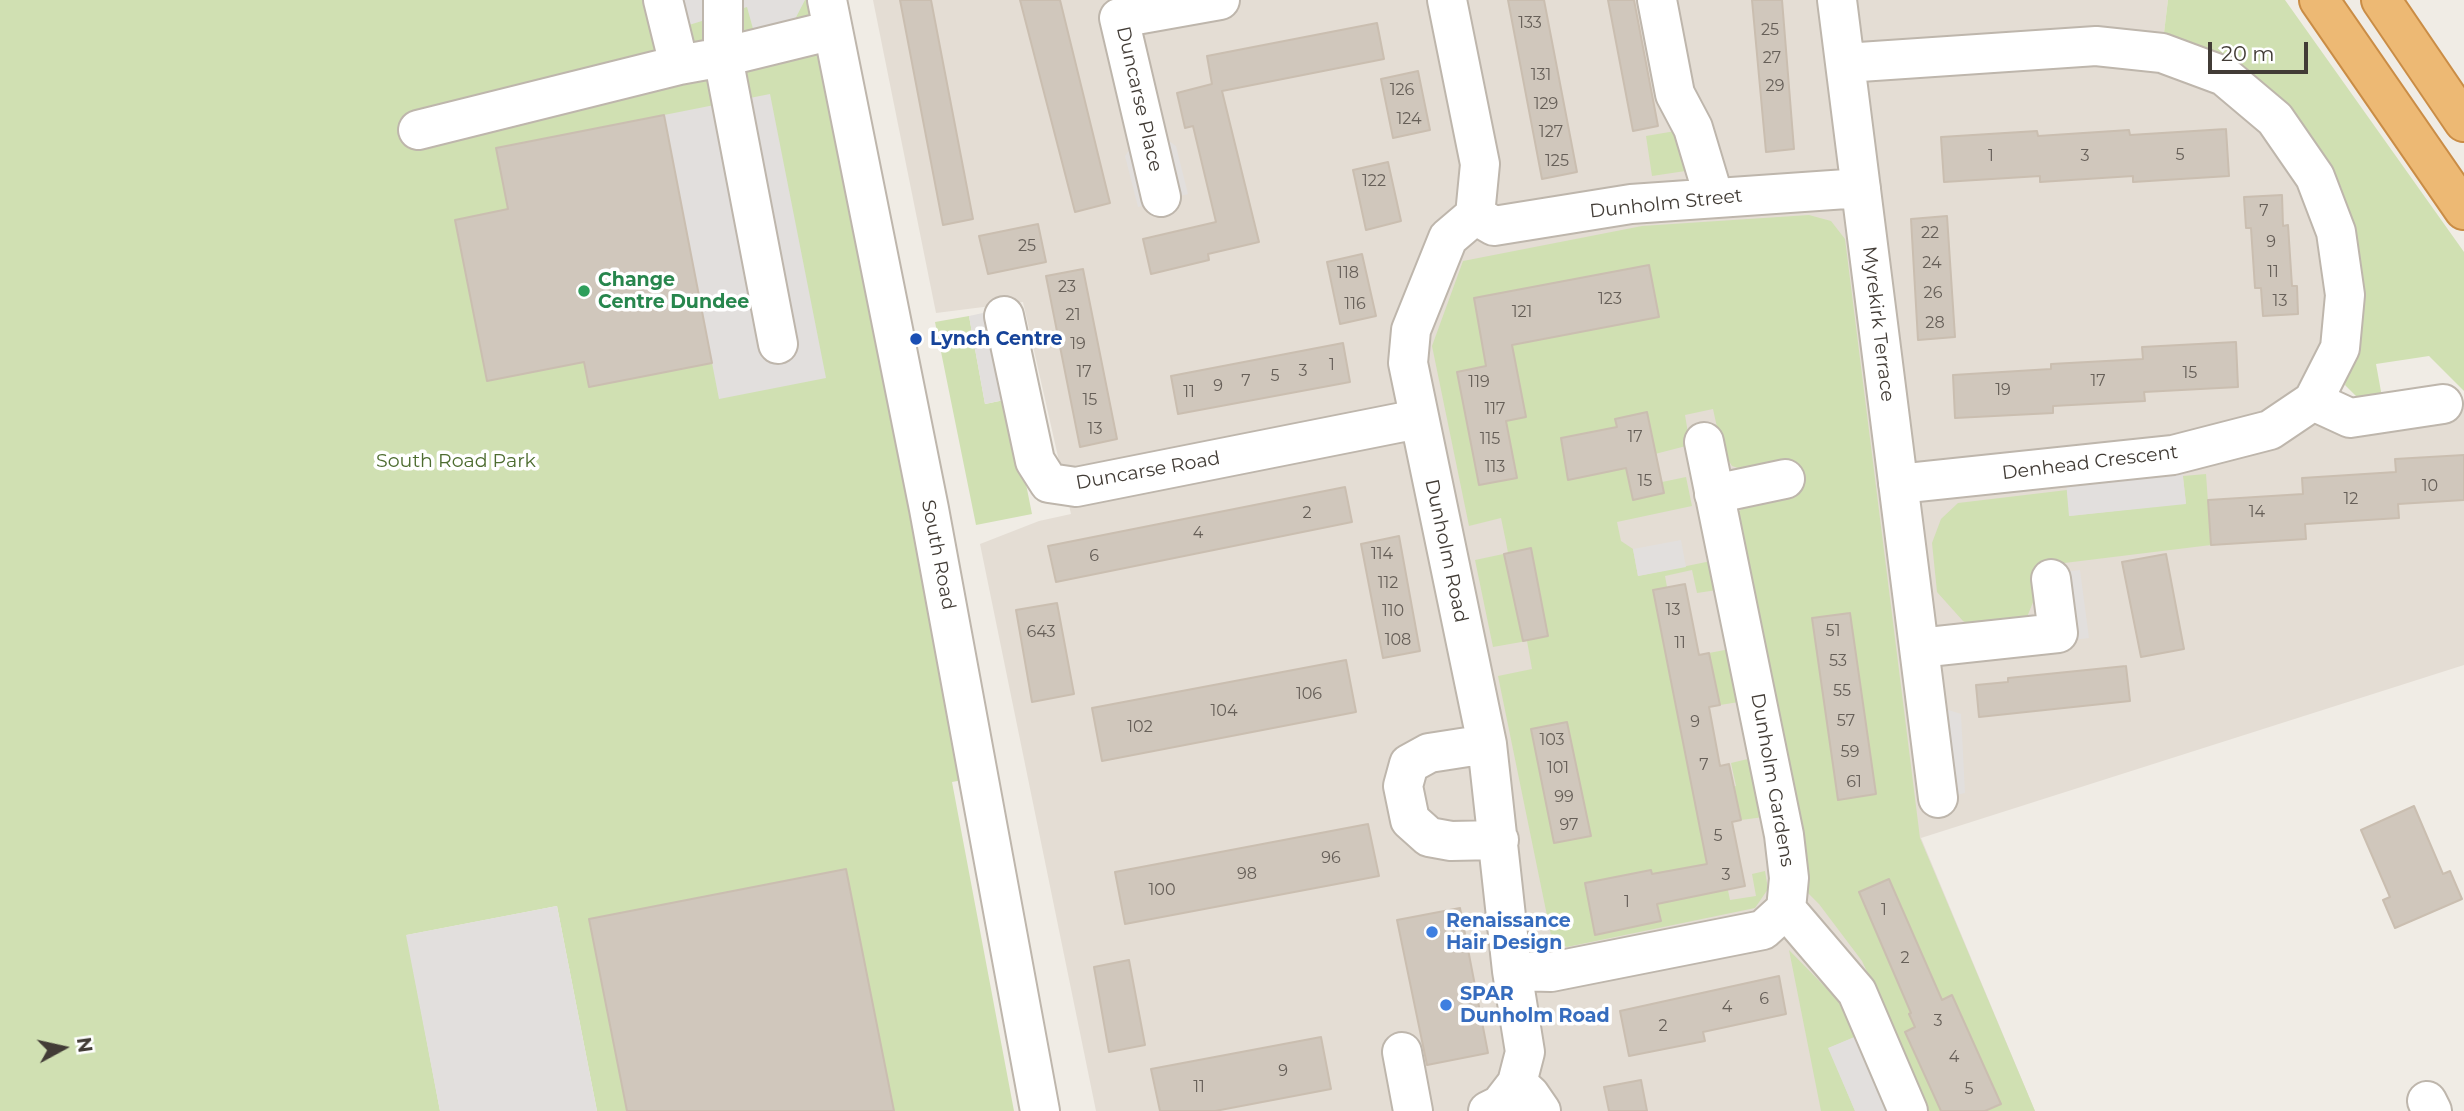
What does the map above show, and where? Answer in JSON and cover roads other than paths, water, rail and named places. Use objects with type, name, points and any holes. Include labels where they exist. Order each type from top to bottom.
[{"type":"highway","points":[[2319,0],[2464,210]]},
{"type":"highway","points":[[2381,0],[2464,122]]},
{"type":"street","points":[[663,0],[679,65]]},
{"type":"street","points":[[723,0],[723,57],[778,344]]},
{"type":"street","name":"Duncarse Place","points":[[1161,197],[1119,18],[1220,0]]},
{"type":"street","points":[[1447,0],[1480,164],[1475,215]]},
{"type":"street","points":[[1657,0],[1675,94],[1693,128],[1714,198]]},
{"type":"street","name":"Myrekirk Terrace","points":[[1837,0],[1938,799]]},
{"type":"street","points":[[418,130],[679,65],[723,57],[830,15]]},
{"type":"street","name":"South Road","points":[[830,15],[929,509],[1040,1111]]},
{"type":"street","name":"Denhead Crescent","points":[[1845,63],[2096,46],[2162,54],[2224,76],[2275,119],[2315,177],[2336,232],[2345,295],[2340,348],[2313,401],[2270,430],[2174,455],[1898,484]]},
{"type":"street","name":"Dunholm Street","points":[[1475,215],[1494,226],[1631,204],[1861,188]]},
{"type":"street","name":"Dunholm Road","points":[[1475,215],[1448,238],[1411,330],[1408,363],[1487,744],[1529,1097]]},
{"type":"street","name":"Duncarse Road","points":[[1003,316],[1035,461],[1049,483],[1076,487],[1418,419]]},
{"type":"street","points":[[2313,401],[2350,418],[2444,404]]},
{"type":"street","name":"Dunholm Gardens","points":[[1704,442],[1731,563],[1784,835],[1789,878],[1786,909]]},
{"type":"street","points":[[1714,494],[1785,480]]},
{"type":"street","points":[[1919,648],[2058,633],[2052,579]]},
{"type":"street","points":[[1487,744],[1429,753],[1409,764],[1403,786],[1410,820],[1429,837],[1451,841],[1499,840]]},
{"type":"street","points":[[1512,971],[1550,972],[1762,930],[1786,909],[1857,992],[1908,1111]]},
{"type":"street","points":[[1402,1052],[1413,1111]]},
{"type":"street","points":[[1488,1111],[1529,1097]]},
{"type":"place","name":"Change Centre Dundee","points":[[584,291]]},
{"type":"place","name":"Lynch Centre","points":[[916,339]]},
{"type":"place","name":"Renaissance Hair Design","points":[[1432,932]]},
{"type":"place","name":"SPAR Dunholm Road","points":[[1446,1005]]},
{"type":"park label","name":"South Road Park","points":[[456,461]]}]
